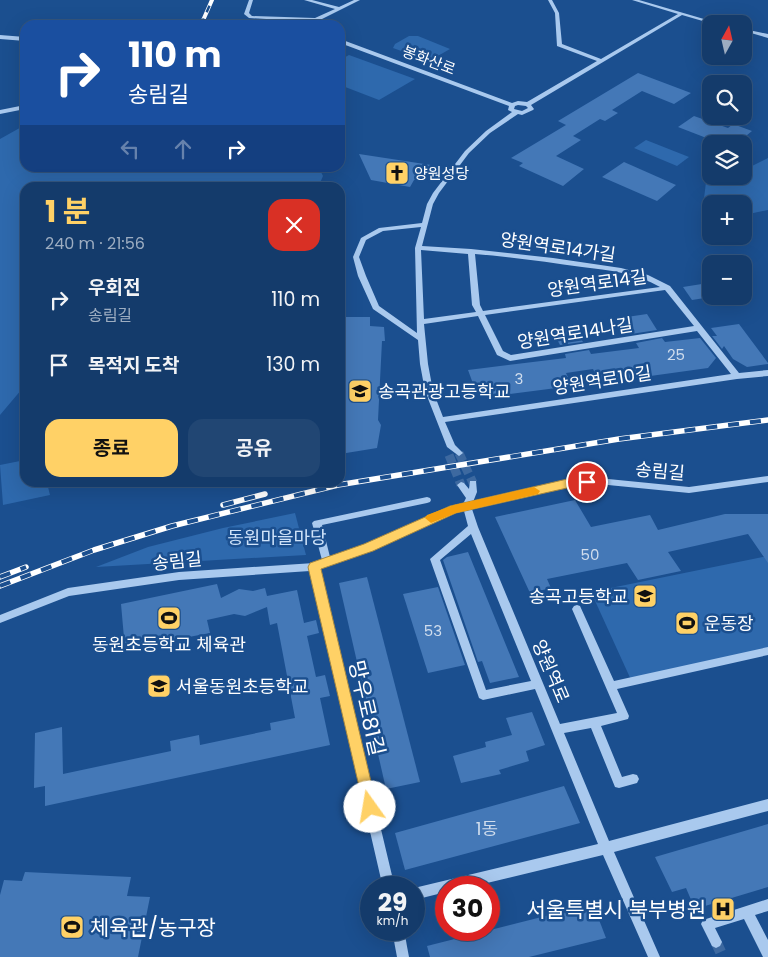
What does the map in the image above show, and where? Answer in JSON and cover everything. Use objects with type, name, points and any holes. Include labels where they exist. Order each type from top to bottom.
[{"type":"street","points":[[251,0],[246,14],[251,17],[283,20]]},
{"type":"street","points":[[306,0],[340,10]]},
{"type":"street","points":[[321,20],[358,0]]},
{"type":"street","points":[[550,0],[557,13],[559,45],[602,61]]},
{"type":"street","points":[[634,0],[702,20]]},
{"type":"street","points":[[528,104],[531,107],[531,111],[526,113],[511,110],[510,104],[528,104],[681,14]]},
{"type":"street","points":[[752,32],[768,36]]},
{"type":"street","points":[[0,37],[20,39]]},
{"type":"street","name":"봉화산로","points":[[345,43],[510,104]]},
{"type":"street","points":[[0,112],[20,108]]},
{"type":"street","points":[[459,453],[450,451],[430,391],[421,339],[418,248],[433,198],[464,155],[488,132],[516,112]]},
{"type":"street","points":[[421,339],[376,306],[362,276],[356,257],[362,239],[381,228],[424,225]]},
{"type":"street","name":"양원역로14가길","points":[[418,248],[514,255],[628,271],[652,279],[667,288]]},
{"type":"street","points":[[471,251],[475,298],[481,313]]},
{"type":"street","name":"양원역로14길","points":[[420,322],[667,288],[738,376]]},
{"type":"street","name":"양원역로14나길","points":[[481,313],[500,353],[510,358],[699,328]]},
{"type":"street","name":"양원역로10길","points":[[440,420],[768,373]]},
{"type":"street","name":"송림길","points":[[0,619],[68,592],[179,576],[314,567],[369,547],[468,502],[576,482],[617,483],[689,490],[768,479]]},
{"type":"street","points":[[468,502],[473,491],[472,483]]},
{"type":"street","points":[[461,485],[468,502]]},
{"type":"street","points":[[327,562],[317,523],[426,500]]},
{"type":"street","name":"양원역로","points":[[468,502],[473,527],[606,848],[654,957]]},
{"type":"street","points":[[473,527],[435,559],[483,695],[538,684]]},
{"type":"street","name":"망우로81길","points":[[314,567],[386,876]]},
{"type":"street","points":[[557,730],[624,716],[577,609]]},
{"type":"street","points":[[610,686],[768,651]]},
{"type":"street","points":[[594,722],[618,783],[633,779]]},
{"type":"street","points":[[425,891],[606,848],[768,805]]},
{"type":"street","points":[[716,942],[707,924],[768,905]]},
{"type":"street","points":[[748,912],[768,953]]},
{"type":"street","points":[[400,941],[403,957]]},
{"type":"green space","points":[[409,36],[418,36],[450,49],[429,61],[393,48],[395,44]]},
{"type":"green space","points":[[349,55],[415,79],[379,100],[345,87],[345,57]]},
{"type":"green space","points":[[20,128],[20,172],[321,172],[323,176],[320,182],[20,182],[20,391],[0,415],[0,139]]},
{"type":"green space","points":[[646,140],[689,157],[677,166],[634,148]]},
{"type":"green space","points":[[768,158],[768,210],[752,213],[752,195],[704,195],[706,185],[752,185],[752,166]]},
{"type":"green space","points":[[20,461],[20,487],[48,487],[50,495],[3,505],[0,465]]},
{"type":"green space","name":"동원마을마당","points":[[295,513],[306,555],[96,567],[148,547],[223,528]]},
{"type":"green space","name":"운동장","points":[[768,556],[768,653],[632,682],[591,592]]},
{"type":"building","points":[[638,73],[691,93],[674,104],[642,91],[612,110],[618,113],[605,121],[600,119],[573,136],[581,140],[556,156],[584,169],[563,186],[519,166],[523,163],[511,158],[566,125],[558,121]]},
{"type":"building","points":[[694,116],[702,119],[702,125],[720,125],[728,128],[736,125],[752,131],[747,135],[702,136],[678,127]]},
{"type":"building","name":"양원성당","points":[[359,154],[431,165],[422,180],[414,180],[410,187],[371,180]]},
{"type":"building","points":[[624,162],[676,185],[657,201],[602,177]]},
{"type":"building","points":[[702,284],[702,298],[692,300],[683,287]]},
{"type":"building","points":[[647,314],[657,330],[631,334],[620,318]]},
{"type":"building","name":"송곡관광고등학교","points":[[345,317],[370,317],[370,326],[384,327],[385,341],[382,341],[378,420],[381,425],[377,448],[345,453]]},
{"type":"building","points":[[739,324],[768,364],[747,367],[733,359],[724,346],[722,349],[712,336],[717,336],[711,328]]},
{"type":"building","points":[[573,326],[583,342],[560,345],[551,328]]},
{"type":"building","points":[[662,338],[665,342],[700,338],[716,358],[708,368],[600,383],[593,369],[566,373],[572,386],[487,397],[484,388],[475,389],[468,370],[566,358],[565,354],[589,350],[591,354],[639,348],[636,343]]},
{"type":"building","name":"송곡고등학교","points":[[575,500],[591,527],[650,515],[658,530],[725,514],[768,514],[768,563],[748,534],[668,552],[681,571],[638,580],[627,563],[547,579],[551,588],[530,593],[495,517]]},
{"type":"building","points":[[468,552],[519,677],[490,683],[482,661],[478,662],[443,560],[447,557]]},
{"type":"building","points":[[367,577],[420,782],[386,789],[339,583]]},
{"type":"building","points":[[217,584],[221,598],[239,589],[253,591],[265,588],[267,596],[297,590],[304,623],[316,620],[319,633],[307,636],[316,677],[325,675],[330,696],[320,698],[330,745],[45,806],[45,786],[34,788],[35,733],[62,727],[63,774],[171,751],[170,741],[199,735],[200,745],[271,730],[270,723],[295,718],[277,623],[270,625],[267,607],[245,616],[234,614],[207,620],[210,633],[125,649],[121,604]]},
{"type":"building","points":[[438,587],[465,665],[428,673],[403,594]]},
{"type":"building","points":[[532,712],[545,745],[526,751],[529,761],[499,770],[501,774],[461,783],[453,756],[486,747],[485,742],[512,735],[506,718]]},
{"type":"building","points":[[564,786],[580,823],[405,870],[395,833]]},
{"type":"building","points":[[768,824],[768,887],[695,909],[686,888],[672,892],[655,857]]},
{"type":"building","name":"체육관/농구장","points":[[25,872],[131,877],[127,896],[150,897],[138,957],[0,957],[0,895],[4,880],[22,881]]},
{"type":"building","points":[[593,904],[606,938],[529,957],[430,957],[427,946],[447,941],[500,941],[500,928]]},
{"type":"tunnel","points":[[459,453],[473,483]]},
{"type":"tunnel","points":[[449,455],[461,485]]},
{"type":"tunnel","points":[[716,942],[723,957]]},
{"type":"railway","points":[[203,20],[212,0]]},
{"type":"railway","points":[[345,484],[619,439],[768,420]]},
{"type":"railway","points":[[0,586],[94,550],[172,526],[330,487]]},
{"type":"railway","points":[[223,505],[265,494]]},
{"type":"railway","points":[[0,577],[26,567]]},
{"type":"slow traffic","points":[[431,518],[454,509],[534,491]]},
{"type":"place","name":"양원성당","points":[[397,173]]},
{"type":"place","name":"송곡관광고등학교","points":[[360,391]]},
{"type":"place","name":"송곡고등학교","points":[[645,596]]},
{"type":"place","name":"동원초등학교 체육관","points":[[169,618]]},
{"type":"place","name":"운동장","points":[[687,623]]},
{"type":"place","name":"서울동원초등학교","points":[[159,686]]},
{"type":"place","name":"서울특별시 북부병원","points":[[723,909]]},
{"type":"place","name":"체육관/농구장","points":[[72,927]]},
{"type":"route","points":[[370,807],[314,567],[369,547],[454,509],[576,482],[587,482]]}]
